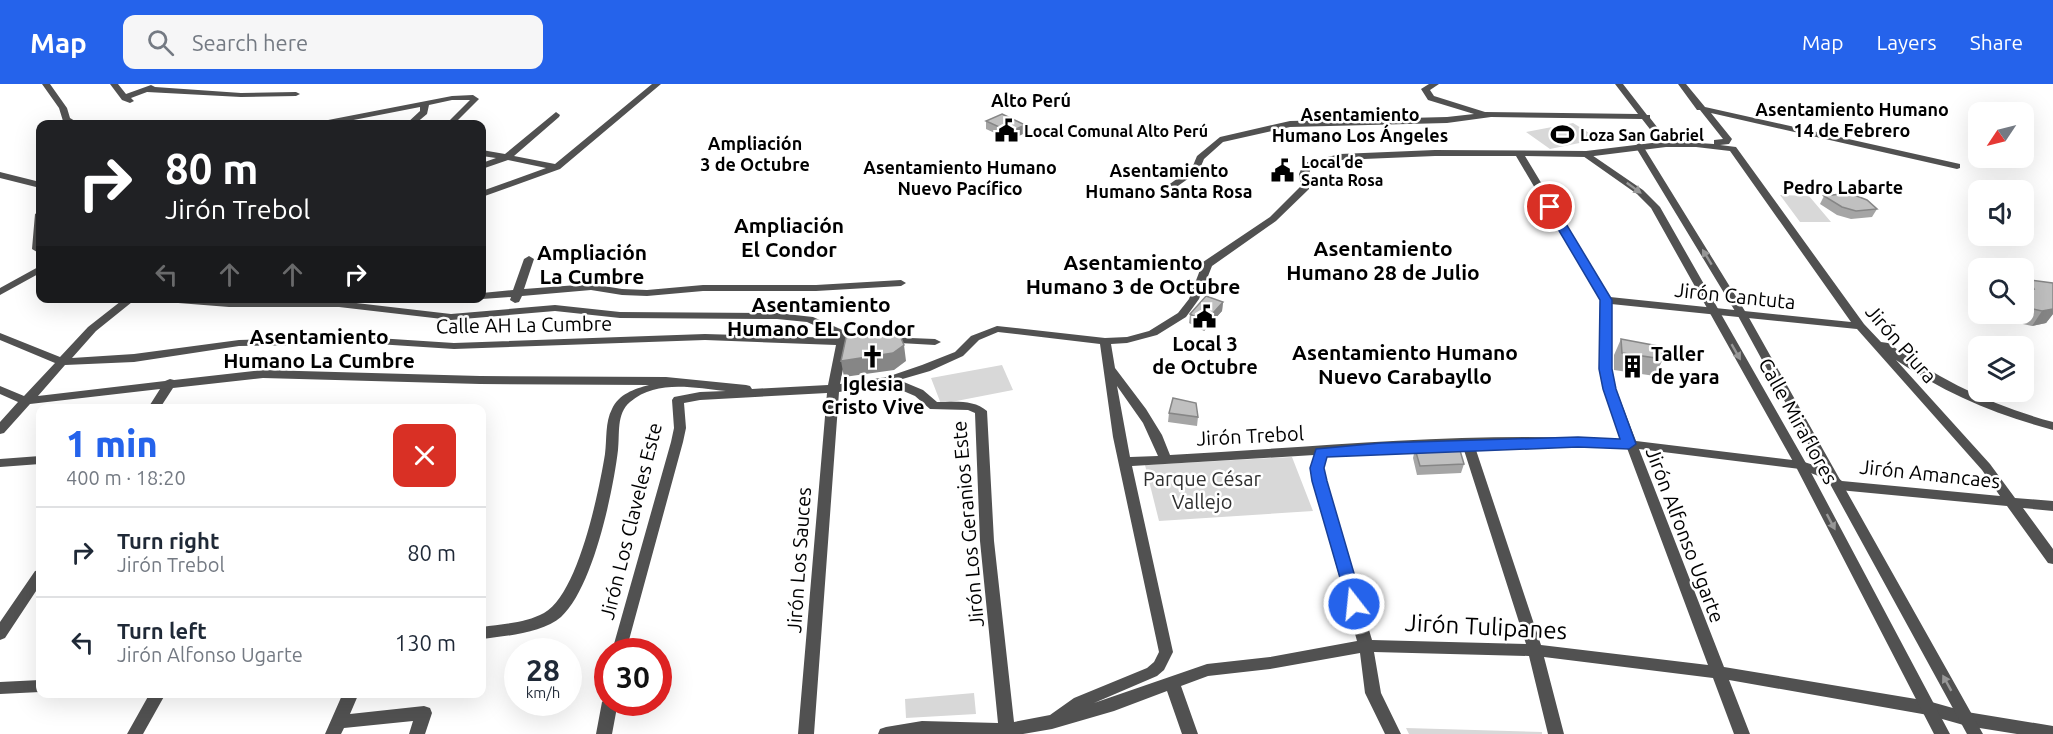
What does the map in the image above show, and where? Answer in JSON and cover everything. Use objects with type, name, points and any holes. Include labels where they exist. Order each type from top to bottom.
[{"type":"street","points":[[46,84],[63,108],[68,120]]},
{"type":"street","points":[[114,84],[128,100],[154,84]]},
{"type":"street","points":[[486,193],[557,167],[657,84]]},
{"type":"street","points":[[1435,84],[1425,89],[1431,98],[1485,115]]},
{"type":"street","points":[[1619,84],[1666,144]]},
{"type":"street","points":[[0,390],[26,401],[263,374],[675,382],[780,393],[833,389],[888,380],[959,354],[975,338],[997,328],[1105,341],[1126,340],[1153,333],[1182,315],[1194,299],[1207,264],[1274,219],[1299,195],[1306,187],[1305,169],[1312,162],[1340,157],[1435,153],[1586,154],[1639,146],[1728,141],[1682,84]]},
{"type":"street","points":[[144,90],[241,95],[296,94]]},
{"type":"street","points":[[343,120],[473,97],[475,99],[471,105],[454,120]]},
{"type":"street","points":[[415,120],[424,112],[424,104]]},
{"type":"street","points":[[1700,108],[1957,166]]},
{"type":"street","points":[[486,165],[507,157],[556,115]]},
{"type":"street","points":[[1172,186],[1196,169],[1200,158],[1220,140],[1290,124],[1447,120],[1485,115],[1647,117]]},
{"type":"street","name":"Jirón Piura","points":[[1696,144],[1729,147],[1736,152],[1860,326],[1986,467],[2053,559]]},
{"type":"street","name":"Calle Miraflores","points":[[1639,146],[1743,316],[1839,485],[1975,734]]},
{"type":"street","points":[[486,154],[557,167]]},
{"type":"street","name":"Calle Miraflores","points":[[1586,154],[1649,200],[1801,465],[1942,734]]},
{"type":"street","points":[[1520,155],[1606,300]]},
{"type":"street","points":[[0,175],[36,184]]},
{"type":"street","points":[[509,312],[518,294],[529,259]]},
{"type":"street","points":[[0,292],[36,271]]},
{"type":"street","points":[[486,296],[591,287],[648,293],[703,288],[816,288],[901,283]]},
{"type":"street","name":"Jirón Cantuta","points":[[1606,300],[1743,316],[1860,326]]},
{"type":"street","name":"Jirón Alfonso Ugarte","points":[[1606,300],[1606,369],[1610,389],[1629,444],[1742,734]]},
{"type":"street","points":[[0,430],[92,329],[126,303]]},
{"type":"street","points":[[216,303],[339,304],[451,317],[555,308],[620,315],[777,316],[818,322],[843,339],[935,342]]},
{"type":"street","points":[[1860,326],[1903,359],[1971,396],[2004,412],[2053,426]]},
{"type":"street","points":[[0,336],[62,362]]},
{"type":"street","name":"Calle AH La Cumbre","points":[[62,362],[134,358],[239,343],[377,342],[454,346],[705,336],[843,339]]},
{"type":"street","name":"Jirón Los Sauces","points":[[806,734],[833,389],[843,339]]},
{"type":"street","points":[[1052,722],[1080,700],[1152,672],[1159,666],[1166,652],[1125,462],[1105,341]]},
{"type":"street","points":[[1108,368],[1135,402],[1166,460]]},
{"type":"street","name":"Jirón Los Geranios Este","points":[[888,380],[919,393],[934,406],[969,406],[981,411],[987,541],[1007,732]]},
{"type":"street","points":[[486,632],[548,619],[564,605],[592,539],[612,450],[615,416],[620,404],[641,392],[675,382]]},
{"type":"street","points":[[157,404],[170,383]]},
{"type":"street","name":"Jirón Los Claveles Este","points":[[623,638],[677,442],[680,428],[678,400],[780,393]]},
{"type":"street","name":"Jirón Trebol","points":[[1125,462],[1468,445],[1578,442],[1629,444]]},
{"type":"street","name":"Jirón Amancaes","points":[[1629,444],[1801,465],[1821,472],[1839,485],[2053,506]]},
{"type":"street","points":[[1468,445],[1535,650],[1556,734]]},
{"type":"street","points":[[1321,452],[1317,468],[1319,481],[1366,646],[1373,693],[1393,734]]},
{"type":"street","points":[[0,463],[36,460]]},
{"type":"street","points":[[0,634],[36,580]]},
{"type":"street","name":"Jirón Tulipanes","points":[[886,734],[922,728],[1007,732],[1114,704],[1207,670],[1270,663],[1366,646],[1535,650],[1717,672],[1928,708],[1967,719],[2053,733]]},
{"type":"street","points":[[1172,682],[1190,734]]},
{"type":"street","points":[[0,688],[36,686]]},
{"type":"street","points":[[135,734],[155,698]]},
{"type":"street","points":[[335,728],[349,698]]},
{"type":"street","points":[[335,728],[424,713],[417,734]]},
{"type":"street","points":[[604,734],[607,716]]},
{"type":"green space","name":"Loza San Gabriel","points":[[1573,123],[1599,139],[1550,149],[1526,132]]},
{"type":"green space","points":[[1780,195],[1809,196],[1831,222],[1800,222]]},
{"type":"green space","points":[[1002,365],[1013,390],[941,404],[931,378]]},
{"type":"green space","name":"Parque César Vallejo","points":[[1292,457],[1313,511],[1159,521],[1145,465]]},
{"type":"green space","points":[[974,693],[976,714],[906,718],[905,699]]},
{"type":"green space","points":[[1406,728],[1542,732],[1542,734],[1409,734]]},
{"type":"building","points":[[1002,114],[1025,125],[1010,132],[986,121]]},
{"type":"building","points":[[1849,193],[1867,200],[1877,209],[1856,211],[1842,207],[1824,196]]},
{"type":"building","points":[[2034,281],[2053,283],[2053,309],[2042,311],[2034,309]]},
{"type":"building","points":[[1206,296],[1223,302],[1205,322],[1190,314]]},
{"type":"building","points":[[886,327],[897,329],[904,345],[893,353],[841,361],[847,333]]},
{"type":"building","points":[[1621,339],[1658,346],[1663,359],[1622,353]]},
{"type":"building","points":[[1173,398],[1196,403],[1198,417],[1169,413]]},
{"type":"building","points":[[1459,447],[1464,464],[1420,466],[1415,449]]},
{"type":"place","name":"Local Comunal Alto Perú","points":[[1006,131]]},
{"type":"place","name":"Loza San Gabriel","points":[[1562,135]]},
{"type":"place","name":"Local de Santa Rosa","points":[[1283,171]]},
{"type":"place","name":"Local 3 de Octubre","points":[[1205,317]]},
{"type":"place","name":"Iglesia Cristo Vive","points":[[873,356]]},
{"type":"place","name":"Taller de yara","points":[[1633,366]]},
{"type":"district","name":"Alto Perú","points":[[1031,101]]},
{"type":"district","name":"Asentamiento Humano 14 de Febrero","points":[[1852,120]]},
{"type":"district","name":"Asentamiento Humano Los Ángeles","points":[[1360,126]]},
{"type":"district","name":"Ampliación 3 de Octubre","points":[[755,154]]},
{"type":"district","name":"Asentamiento Humano Nuevo Pacífico","points":[[960,178]]},
{"type":"district","name":"Asentamiento Humano Santa Rosa","points":[[1169,181]]},
{"type":"district","name":"Pedro Labarte","points":[[1843,188]]},
{"type":"district","name":"Ampliación El Condor","points":[[789,238]]},
{"type":"district","name":"Asentamiento Humano 28 de Julio","points":[[1383,261]]},
{"type":"district","name":"Ampliación La Cumbre","points":[[592,265]]},
{"type":"district","name":"Asentamiento Humano 3 de Octubre","points":[[1133,275]]},
{"type":"district","name":"Asentamiento Humano EL Condor","points":[[821,317]]},
{"type":"district","name":"Asentamiento Humano La Cumbre","points":[[319,349]]},
{"type":"district","name":"Asentamiento Humano Nuevo Carabayllo","points":[[1405,365]]},
{"type":"route","points":[[1354,604],[1319,481],[1317,468],[1321,452],[1578,442],[1629,444],[1610,389],[1606,369],[1606,300],[1550,207]]}]
